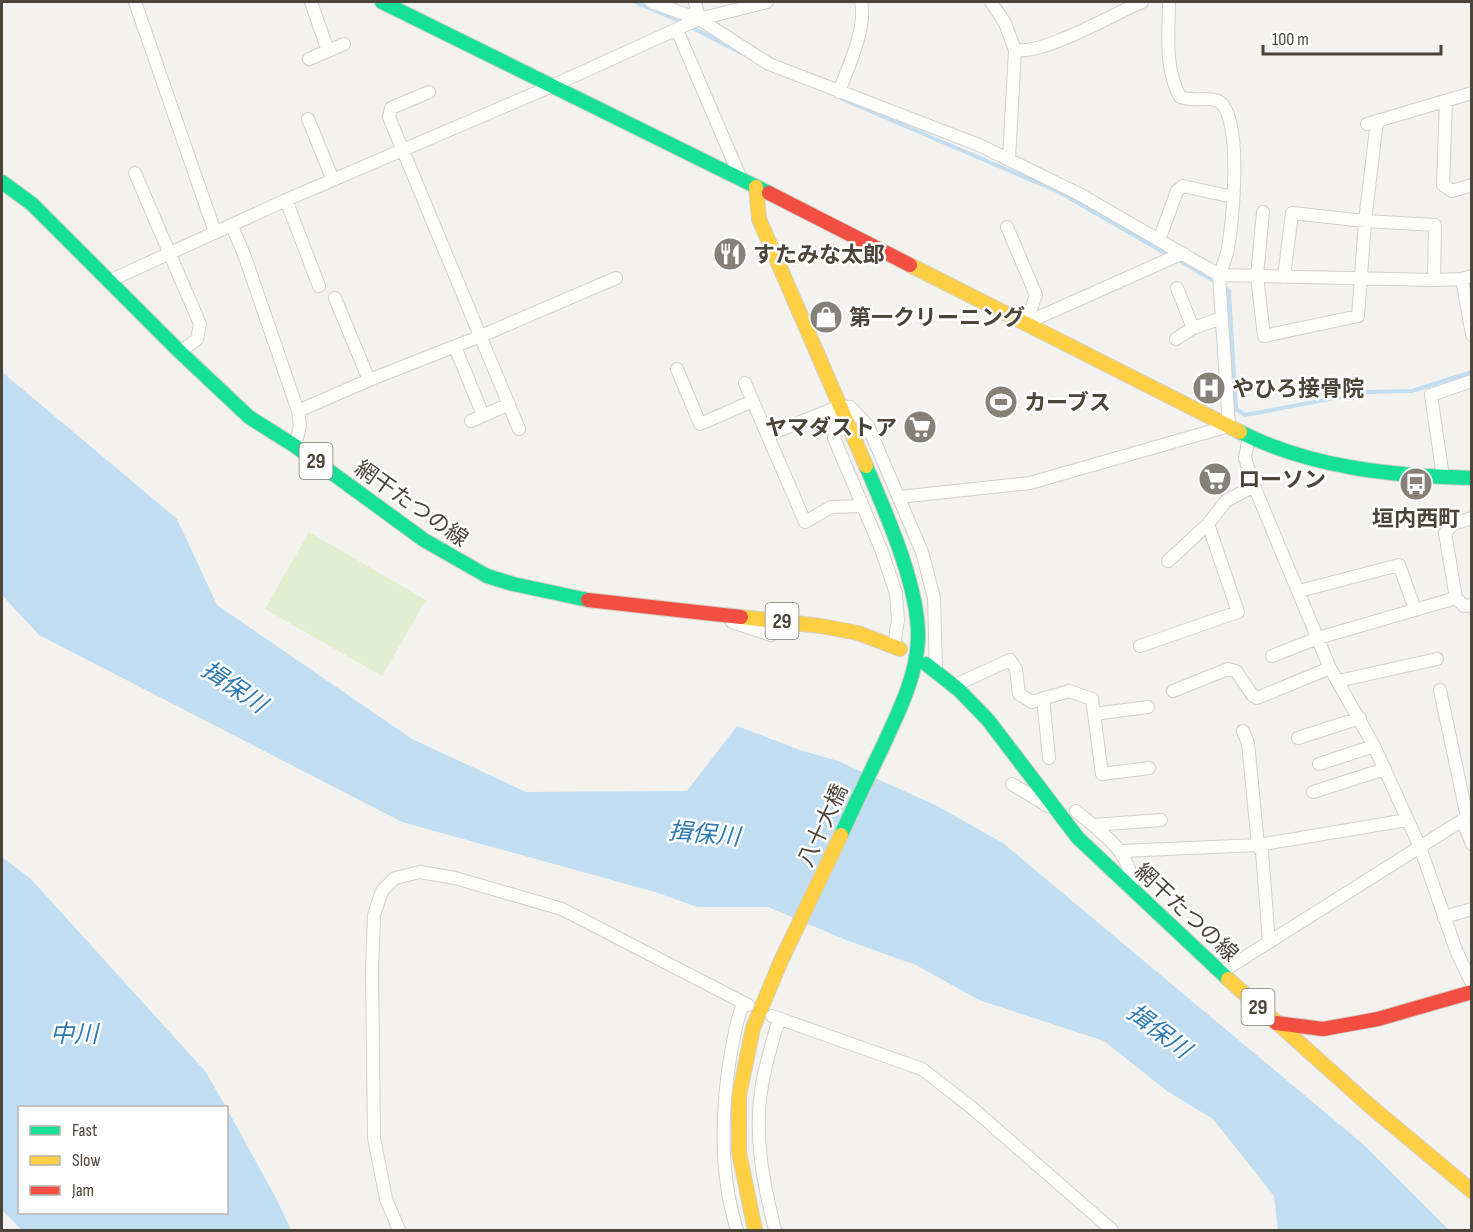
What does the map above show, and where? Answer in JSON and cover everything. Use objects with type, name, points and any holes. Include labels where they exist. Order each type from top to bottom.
[{"type":"street","points":[[135,2],[215,232]]},
{"type":"street","points":[[311,2],[328,51]]},
{"type":"street","points":[[382,2],[741,179],[1249,436],[1294,453],[1351,468],[1472,478]]},
{"type":"street","points":[[651,2],[699,19],[768,64],[979,145],[1009,159],[1081,195],[1219,275],[1434,280],[1467,278],[1472,334]]},
{"type":"street","points":[[695,2],[699,19]]},
{"type":"street","points":[[109,281],[286,200],[552,86],[699,19],[767,2]]},
{"type":"street","points":[[839,92],[857,39],[861,19],[861,2]]},
{"type":"street","points":[[991,2],[1005,23],[1015,50],[1009,159]]},
{"type":"street","points":[[1015,50],[1025,52],[1069,37],[1143,2]]},
{"type":"street","points":[[1169,2],[1168,40],[1172,82],[1180,97],[1189,100],[1211,99],[1221,103],[1227,113],[1233,148],[1233,197],[1228,247],[1219,275],[1229,426]]},
{"type":"street","points":[[677,30],[741,179]]},
{"type":"street","points":[[309,59],[344,44]]},
{"type":"street","points":[[429,92],[391,108],[389,117],[519,429]]},
{"type":"street","points":[[1263,212],[1257,276],[1264,336],[1358,316],[1372,123],[1472,93]]},
{"type":"street","points":[[1446,101],[1443,185],[1452,191],[1472,185]]},
{"type":"street","points":[[308,119],[333,180]]},
{"type":"street","points":[[135,173],[200,324],[197,339],[180,352]]},
{"type":"street","name":"網干たつの線","points":[[2,182],[32,204],[180,352],[249,417],[295,446],[424,540],[487,576],[585,600],[821,626],[858,633],[897,647]]},
{"type":"street","points":[[1159,240],[1177,191],[1183,186],[1233,197]]},
{"type":"street","name":"八十大橋","points":[[755,1230],[739,1152],[739,1096],[753,1028],[780,963],[902,705],[914,671],[918,639],[911,588],[887,514],[759,219],[756,187]]},
{"type":"street","points":[[286,200],[319,286]]},
{"type":"street","points":[[1284,277],[1292,213],[1365,221],[1435,225],[1434,280]]},
{"type":"street","points":[[232,226],[245,257],[298,411],[300,426],[295,446]]},
{"type":"street","points":[[1007,227],[1036,295],[1026,323]]},
{"type":"street","points":[[1026,323],[1183,253]]},
{"type":"street","points":[[298,411],[616,278]]},
{"type":"street","points":[[1177,288],[1193,328]]},
{"type":"street","points":[[335,298],[369,381]]},
{"type":"street","points":[[1176,339],[1193,328],[1222,318]]},
{"type":"street","points":[[455,347],[483,415]]},
{"type":"street","points":[[677,369],[700,424],[753,401]]},
{"type":"street","points":[[1443,477],[1431,395],[1472,381]]},
{"type":"street","points":[[745,383],[805,522],[831,507],[862,506]]},
{"type":"street","points":[[471,421],[509,404]]},
{"type":"street","points":[[768,435],[840,406],[850,407],[868,426],[922,552],[934,598],[931,668]]},
{"type":"street","points":[[840,406],[834,438],[881,549],[896,593],[897,647]]},
{"type":"street","points":[[899,497],[1030,483],[1229,426]]},
{"type":"street","points":[[1249,436],[1245,458],[1254,486],[1330,668],[1360,718],[1420,847],[1456,950],[1472,984]]},
{"type":"street","points":[[1168,561],[1208,524],[1226,501],[1254,486]]},
{"type":"street","points":[[1472,518],[1453,524],[1445,534],[1456,598],[1464,606],[1472,605]]},
{"type":"street","points":[[1140,646],[1238,612],[1208,524]]},
{"type":"street","points":[[1299,591],[1399,565],[1415,609]]},
{"type":"street","points":[[1272,656],[1318,638],[1456,598]]},
{"type":"street","points":[[700,612],[771,634]]},
{"type":"street","points":[[1338,681],[1437,659]]},
{"type":"street","points":[[953,686],[1010,660],[1016,669],[1019,694],[1032,702],[1069,691],[1092,699],[1102,774],[1149,768]]},
{"type":"street","name":"網干たつの線","points":[[931,668],[971,700],[1005,739],[1078,838],[1220,973],[1382,1118],[1472,1191]]},
{"type":"street","points":[[1173,691],[1228,669],[1236,670],[1253,696],[1257,698],[1330,668]]},
{"type":"street","points":[[1440,690],[1472,844]]},
{"type":"street","points":[[1043,698],[1049,758]]},
{"type":"street","points":[[1094,714],[1148,707]]},
{"type":"street","points":[[1298,738],[1360,718]]},
{"type":"street","points":[[1243,731],[1248,743],[1258,845],[1262,852],[1269,942]]},
{"type":"street","points":[[1319,764],[1374,746]]},
{"type":"street","points":[[1313,792],[1385,769]]},
{"type":"street","points":[[1012,784],[1057,811]]},
{"type":"street","points":[[1076,811],[1122,851],[1132,877],[1133,891]]},
{"type":"street","points":[[1220,973],[1467,817]]},
{"type":"street","points":[[1093,825],[1161,820]]},
{"type":"street","points":[[1122,851],[1258,845],[1407,820]]},
{"type":"street","points":[[399,1230],[386,1199],[374,1138],[372,970],[374,915],[382,891],[395,878],[420,873],[455,878],[562,909],[745,1004],[737,1018],[725,1087],[723,1134],[726,1187],[737,1230]]},
{"type":"street","points":[[1444,917],[1472,909]]},
{"type":"street","points":[[1276,1023],[1323,1029],[1378,1019],[1472,992]]},
{"type":"street","points":[[775,1230],[763,1183],[759,1123],[760,1093],[776,1018],[922,1069],[971,1107],[1112,1230]]},
{"type":"green space","points":[[309,532],[426,600],[382,676],[265,609]]},
{"type":"water","name":"揖保川","points":[[2,372],[177,519],[217,605],[412,739],[526,792],[687,791],[737,726],[800,750],[838,761],[937,806],[1003,843],[1364,1145],[1449,1230],[1278,1230],[1274,1196],[1213,1119],[1167,1091],[1104,1041],[979,1000],[916,965],[846,940],[768,907],[697,907],[655,892],[402,822],[39,635],[2,595]]},
{"type":"water","name":"中川","points":[[2,857],[30,878],[205,1071],[225,1106],[18,1106],[18,1214],[228,1214],[228,1111],[291,1230],[22,1230],[2,1210]]},
{"type":"waterway","points":[[635,2],[684,23]]},
{"type":"waterway","points":[[691,27],[745,55]]},
{"type":"waterway","points":[[842,99],[1059,192],[1170,256]]},
{"type":"waterway","points":[[1177,259],[1217,283]]},
{"type":"waterway","points":[[1223,287],[1229,291],[1236,409],[1245,415],[1368,392],[1412,391],[1472,372]]},
{"type":"traffic: fast","points":[[382,2],[769,193]]},
{"type":"traffic: fast","points":[[2,182],[32,204],[180,352],[249,417],[295,446],[424,540],[487,576],[588,600]]},
{"type":"traffic: fast","points":[[1240,432],[1296,454],[1353,468],[1413,475],[1472,478]]},
{"type":"traffic: fast","points":[[841,835],[905,696],[914,668],[918,640],[914,598],[908,575],[892,528],[866,466]]},
{"type":"traffic: fast","points":[[926,664],[959,690],[988,720],[1078,838],[1228,979]]},
{"type":"traffic: slow","points":[[756,187],[759,219],[866,466]]},
{"type":"traffic: slow","points":[[910,265],[1240,432]]},
{"type":"traffic: slow","points":[[741,617],[821,626],[858,633],[900,649]]},
{"type":"traffic: slow","points":[[755,1230],[739,1152],[739,1096],[753,1028],[780,963],[841,835]]},
{"type":"traffic: slow","points":[[1228,979],[1370,1106],[1472,1191]]},
{"type":"traffic: jam","points":[[769,193],[910,265]]},
{"type":"traffic: jam","points":[[588,600],[741,617]]},
{"type":"traffic: jam","points":[[1276,1023],[1323,1029],[1378,1019],[1472,992]]},
{"type":"place","name":"すたみな太郎","points":[[730,254]]},
{"type":"place","name":"第一クリーニング","points":[[826,317]]},
{"type":"place","name":"やひろ接骨院","points":[[1209,388]]},
{"type":"place","name":"カーブス","points":[[1001,402]]},
{"type":"place","name":"ヤマダストア","points":[[920,427]]},
{"type":"place","name":"ローソン","points":[[1215,479]]},
{"type":"place","name":"垣内西町","points":[[1416,484]]}]
